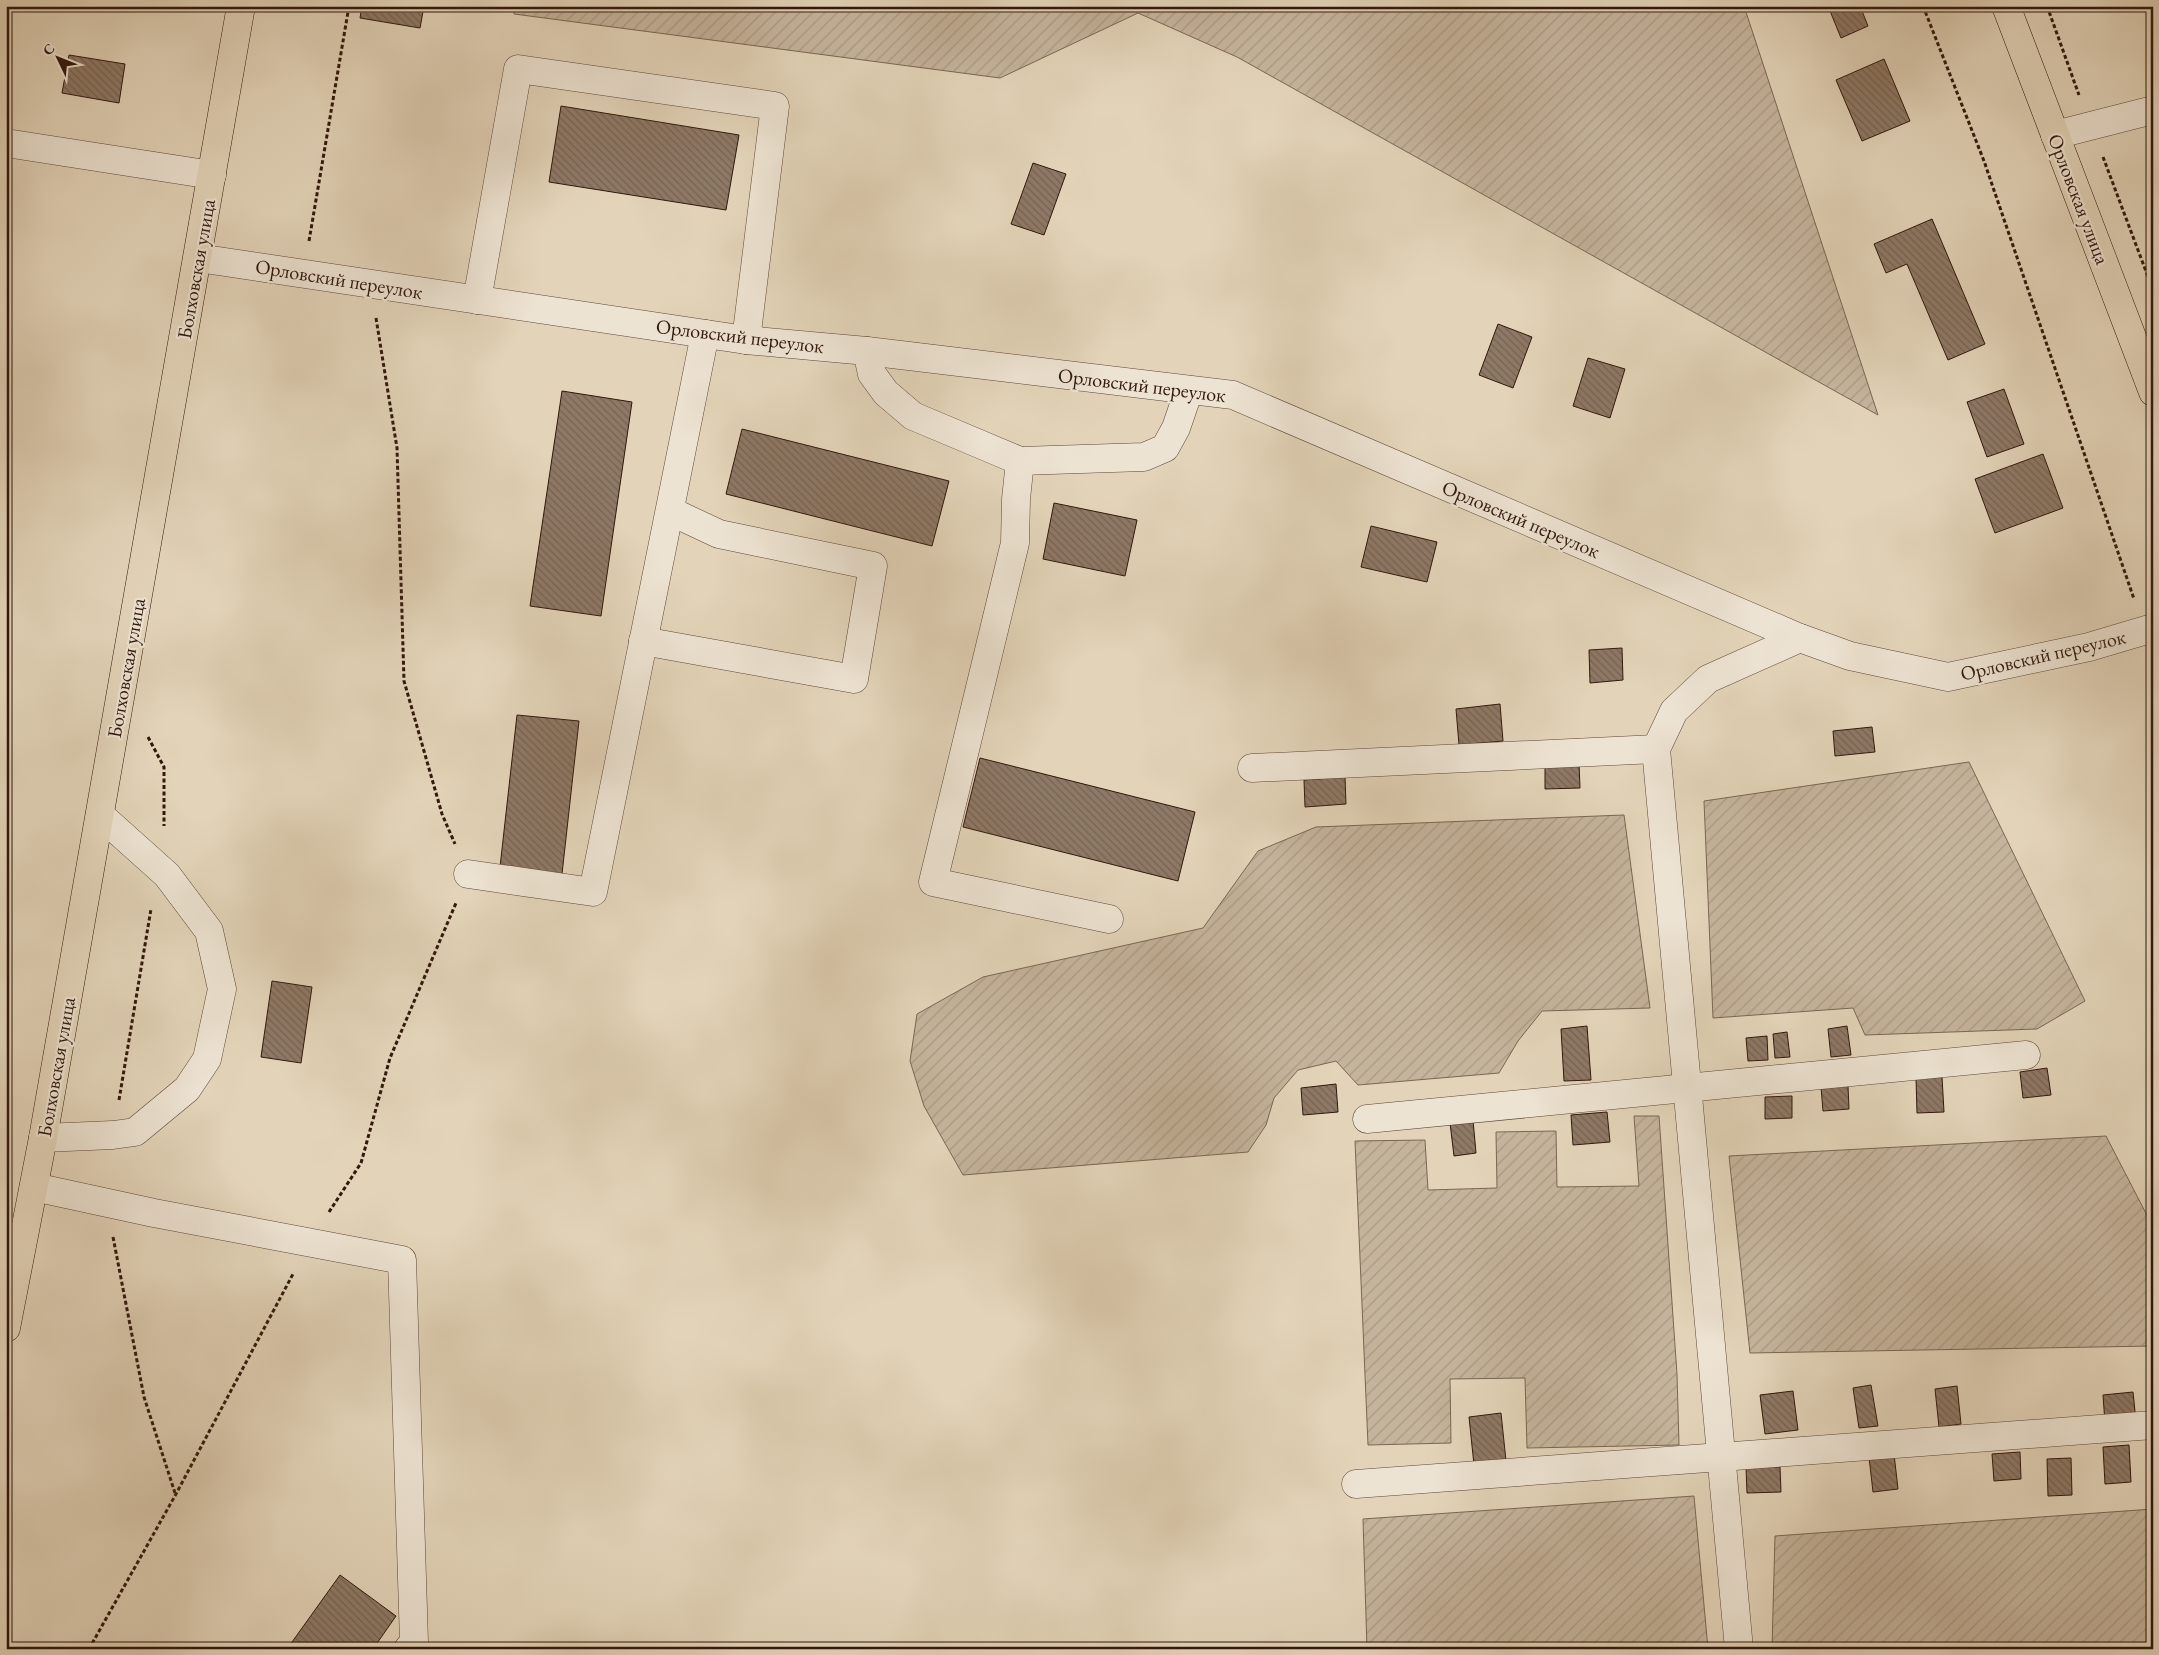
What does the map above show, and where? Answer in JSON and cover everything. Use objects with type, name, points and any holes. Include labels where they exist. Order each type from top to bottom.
[{"type":"main road","name":"Болховская улица","points":[[6,1328],[43,1138],[241,6]]},
{"type":"main road","name":"Орловская улица","points":[[2006,6],[2153,392]]},
{"type":"street","points":[[477,300],[518,69],[775,106],[746,340]]},
{"type":"street","points":[[2055,136],[2153,110]]},
{"type":"street","points":[[6,143],[212,175]]},
{"type":"street","name":"Орловский переулок","points":[[198,258],[746,340],[867,351],[1233,395],[1800,638],[1850,656],[1948,678],[2089,647],[2149,629]]},
{"type":"street","points":[[468,874],[593,892],[705,334]]},
{"type":"street","points":[[867,351],[872,374],[886,393],[913,416],[1020,461],[1144,457],[1165,448],[1176,428],[1189,390]]},
{"type":"street","points":[[1020,461],[1016,499],[1015,543],[933,882],[1109,919]]},
{"type":"street","points":[[644,641],[854,679],[873,566],[720,534],[670,511]]},
{"type":"street","points":[[1739,1649],[1656,749],[1674,711],[1708,679],[1800,638]]},
{"type":"street","points":[[1252,768],[1656,749]]},
{"type":"street","points":[[43,1138],[113,1135],[135,1132],[187,1089],[207,1059],[222,989],[208,931],[167,875],[100,814]]},
{"type":"street","points":[[1367,1119],[2026,1055]]},
{"type":"street","points":[[34,1187],[154,1213],[402,1260],[414,1642],[408,1649]]},
{"type":"street","points":[[1356,1484],[2153,1425]]},
{"type":"path","points":[[303,274],[348,6]]},
{"type":"path","points":[[1923,6],[1984,161],[2149,629]]},
{"type":"path","points":[[89,1649],[176,1494],[309,1242],[361,1163],[390,1058],[468,874],[442,814],[404,681],[397,448],[370,284]]},
{"type":"shaded area","points":[[514,6],[1744,6],[1878,415],[1237,57],[1138,13],[1000,78],[514,14]]},
{"type":"shaded area","points":[[1969,762],[2085,1001],[2037,1029],[1865,1035],[1853,1008],[1713,1018],[1704,801]]},
{"type":"shaded area","points":[[1624,815],[1650,1008],[1542,1011],[1518,1041],[1499,1073],[1358,1085],[1336,1061],[1298,1070],[1274,1098],[1266,1125],[1248,1152],[963,1175],[924,1106],[910,1061],[917,1014],[983,977],[1203,928],[1258,851],[1316,827]]},
{"type":"shaded area","points":[[1634,1116],[1659,1116],[1677,1374],[1679,1445],[1527,1448],[1525,1378],[1450,1379],[1451,1443],[1368,1445],[1355,1141],[1425,1140],[1428,1190],[1497,1188],[1496,1132],[1556,1131],[1557,1187],[1639,1186]]},
{"type":"shaded area","points":[[2106,1136],[2153,1227],[2153,1346],[1750,1353],[1729,1156]]},
{"type":"shaded area","points":[[1694,1496],[1708,1649],[1367,1649],[1363,1519]]},
{"type":"shaded area","points":[[2153,1509],[2153,1649],[1772,1649],[1775,1536]]},
{"type":"building","points":[[362,6],[424,6],[420,28],[360,18]]},
{"type":"building","points":[[1828,6],[1860,6],[1868,26],[1841,38]]},
{"type":"building","points":[[69,55],[125,64],[119,103],[62,93]]},
{"type":"building","points":[[1884,59],[1910,121],[1862,141],[1836,80]]},
{"type":"building","points":[[561,106],[739,135],[726,210],[549,182]]},
{"type":"building","points":[[1033,163],[1066,174],[1044,235],[1011,224]]},
{"type":"building","points":[[1932,219],[1985,344],[1948,360],[1907,264],[1886,273],[1874,244]]},
{"type":"building","points":[[1498,324],[1532,337],[1513,388],[1479,375]]},
{"type":"building","points":[[1588,358],[1625,369],[1610,418],[1573,406]]},
{"type":"building","points":[[2004,389],[2024,444],[1987,457],[1967,402]]},
{"type":"building","points":[[562,391],[632,402],[601,616],[530,606]]},
{"type":"building","points":[[742,429],[949,481],[932,546],[726,494]]},
{"type":"building","points":[[2043,454],[2063,508],[1995,533],[1975,479]]},
{"type":"building","points":[[1054,503],[1137,520],[1125,576],[1043,559]]},
{"type":"building","points":[[1371,526],[1437,542],[1427,582],[1361,567]]},
{"type":"building","points":[[1622,648],[1623,680],[1590,683],[1589,650]]},
{"type":"building","points":[[1500,704],[1503,741],[1459,745],[1456,709]]},
{"type":"building","points":[[517,715],[579,721],[562,874],[500,867]]},
{"type":"building","points":[[1872,727],[1875,752],[1835,756],[1833,731]]},
{"type":"building","points":[[980,758],[1195,812],[1178,881],[963,827]]},
{"type":"building","points":[[1579,763],[1580,788],[1545,789],[1545,764]]},
{"type":"building","points":[[1345,777],[1346,804],[1305,807],[1304,780]]},
{"type":"building","points":[[272,981],[312,987],[301,1063],[261,1057]]},
{"type":"building","points":[[1587,1026],[1591,1080],[1564,1081],[1561,1029]]},
{"type":"building","points":[[1847,1026],[1851,1055],[1831,1057],[1828,1029]]},
{"type":"building","points":[[1787,1032],[1790,1057],[1775,1058],[1773,1034]]},
{"type":"building","points":[[1767,1036],[1768,1060],[1748,1061],[1746,1038]]},
{"type":"building","points":[[2047,1068],[2051,1095],[2023,1098],[2020,1072]]},
{"type":"building","points":[[1942,1077],[1944,1112],[1917,1113],[1916,1078]]},
{"type":"building","points":[[1336,1084],[1338,1112],[1303,1115],[1301,1088]]},
{"type":"building","points":[[1848,1086],[1849,1109],[1823,1111],[1821,1087]]},
{"type":"building","points":[[1792,1096],[1792,1118],[1765,1119],[1765,1097]]},
{"type":"building","points":[[1607,1112],[1610,1142],[1573,1145],[1571,1115]]},
{"type":"building","points":[[1473,1120],[1476,1153],[1454,1156],[1450,1123]]},
{"type":"building","points":[[1871,1385],[1878,1426],[1859,1428],[1853,1388]]},
{"type":"building","points":[[1957,1386],[1961,1424],[1939,1427],[1935,1389]]},
{"type":"building","points":[[1793,1391],[1798,1430],[1765,1434],[1760,1395]]},
{"type":"building","points":[[2133,1392],[2136,1421],[2105,1423],[2103,1395]]},
{"type":"building","points":[[1501,1413],[1506,1461],[1474,1465],[1469,1417]]},
{"type":"building","points":[[2129,1445],[2131,1482],[2105,1484],[2103,1447]]},
{"type":"building","points":[[2020,1452],[2021,1479],[1994,1481],[1992,1454]]},
{"type":"building","points":[[1894,1454],[1898,1489],[1873,1492],[1869,1457]]},
{"type":"building","points":[[2071,1458],[2072,1495],[2048,1496],[2047,1459]]},
{"type":"building","points":[[1780,1467],[1781,1492],[1747,1493],[1746,1468]]},
{"type":"building","points":[[340,1575],[396,1616],[373,1649],[287,1649]]}]
